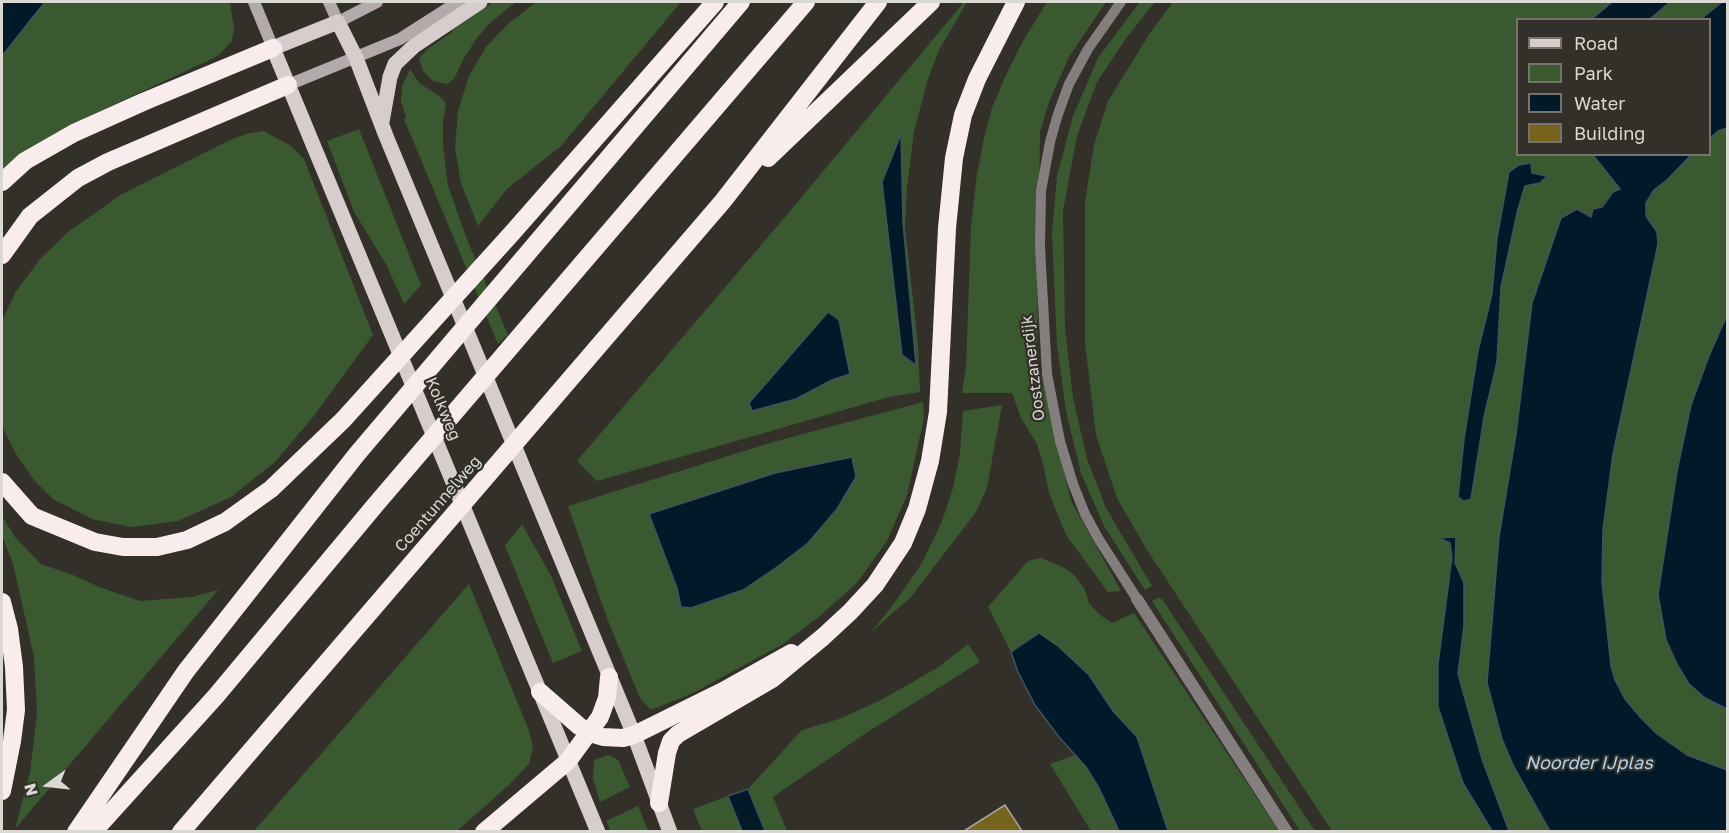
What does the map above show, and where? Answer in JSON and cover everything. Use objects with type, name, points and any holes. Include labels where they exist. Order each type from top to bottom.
[{"type":"highway","points":[[2,482],[32,516],[95,542],[123,547],[157,547],[187,540],[225,522],[271,489],[343,420],[513,232],[715,2]]},
{"type":"highway","points":[[76,831],[186,671],[357,454],[741,2]]},
{"type":"highway","points":[[93,831],[216,696],[377,503],[806,2]]},
{"type":"highway","points":[[723,201],[878,2]]},
{"type":"highway","points":[[723,201],[931,2]]},
{"type":"highway","points":[[658,803],[671,741],[678,734],[772,679],[823,637],[875,585],[903,543],[917,509],[930,461],[938,412],[947,228],[954,158],[963,115],[976,80],[1016,2]]},
{"type":"highway","points":[[2,182],[25,161],[74,133],[273,48]]},
{"type":"highway","points":[[2,255],[30,216],[78,178],[108,162],[288,85]]},
{"type":"highway","name":"Coentunnelweg","points":[[180,831],[405,573],[723,201]]},
{"type":"highway","points":[[2,602],[9,629],[16,710],[2,791]]},
{"type":"highway","points":[[540,692],[590,733],[614,738],[634,735],[823,637]]},
{"type":"highway","points":[[484,831],[568,761],[600,717],[607,698],[609,677]]},
{"type":"main road","name":"Kolkweg","points":[[254,2],[598,831]]},
{"type":"main road","points":[[329,2],[356,58],[634,735],[670,831]]},
{"type":"main road","points":[[273,48],[338,22],[377,2]]},
{"type":"main road","points":[[288,85],[400,39],[458,2]]},
{"type":"main road","points":[[382,125],[390,77],[395,64],[414,46],[480,2]]},
{"type":"street","name":"Oostzanerdijk","points":[[1137,599],[1287,831]]},
{"type":"lane","name":"Oostzanerdijk","points":[[1121,2],[1088,49],[1069,84],[1058,114],[1041,191],[1040,247],[1047,375],[1060,441],[1085,514],[1137,599]]},
{"type":"green space","points":[[45,2],[230,2],[234,28],[232,41],[218,56],[83,119],[2,174],[2,56]]},
{"type":"green space","points":[[493,2],[516,2],[491,22],[477,38],[454,79],[447,84],[433,81],[423,71],[419,58],[452,30]]},
{"type":"green space","points":[[536,2],[681,2],[561,146],[507,189],[478,226],[461,184],[455,148],[458,111],[469,76],[486,47],[508,24]]},
{"type":"green space","points":[[964,2],[967,2],[939,50],[927,82],[914,132],[907,187],[905,227],[918,345],[920,392],[889,397],[597,481],[577,461]],"holes":[[[828,312],[850,374],[832,380],[796,399],[753,411],[749,403]]]},
{"type":"green space","points":[[1047,2],[1106,2],[1069,57],[1049,102],[1040,132],[1037,356],[1071,501],[1121,591],[1108,592],[1066,535],[1049,493],[1037,444],[1021,418],[1012,393],[962,393],[966,367],[971,226],[984,138],[992,108],[1004,79],[1023,41]]},
{"type":"green space","points":[[1140,2],[1155,2],[1127,37],[1097,82],[1077,136],[1063,211],[1065,328],[1073,398],[1087,459],[1106,508],[1152,586],[1145,590],[1104,526],[1081,473],[1066,411],[1057,345],[1052,232],[1057,176],[1073,116],[1098,58]]},
{"type":"green space","points":[[1173,2],[1612,2],[1593,18],[1516,18],[1516,156],[1594,156],[1620,190],[1613,192],[1541,276],[1532,303],[1516,434],[1499,537],[1487,683],[1502,739],[1513,765],[1550,831],[1509,831],[1482,759],[1458,674],[1464,625],[1464,583],[1455,563],[1456,538],[1441,539],[1450,543],[1452,557],[1438,664],[1463,783],[1492,831],[1332,831],[1145,547],[1117,498],[1096,435],[1085,343],[1085,201],[1094,145],[1108,101],[1150,33]],"holes":[[[1519,166],[1532,173],[1546,176],[1540,183],[1525,186],[1518,209],[1501,287],[1497,362],[1484,417],[1471,498],[1458,497],[1464,439],[1478,351],[1492,294],[1497,238],[1509,172]]]},
{"type":"green space","points":[[1670,2],[1722,2],[1702,18],[1651,18]]},
{"type":"green space","points":[[410,69],[419,83],[442,98],[446,104],[443,145],[448,186],[468,242],[508,335],[498,344],[404,119],[406,117],[401,101],[402,86]]},
{"type":"green space","points":[[1727,128],[1727,315],[1691,405],[1677,471],[1658,595],[1666,640],[1678,666],[1689,684],[1727,709],[1727,770],[1687,755],[1657,734],[1625,699],[1611,666],[1602,582],[1603,529],[1613,454],[1658,244],[1657,232],[1646,216],[1646,203],[1654,190],[1690,156],[1711,156],[1711,137],[1718,131]]},
{"type":"green space","points":[[359,129],[421,285],[404,304],[386,264],[354,212],[327,141]]},
{"type":"green space","points":[[264,131],[291,146],[304,159],[373,335],[313,417],[275,462],[231,497],[178,521],[131,527],[92,519],[53,499],[34,480],[16,454],[2,426],[2,321],[15,293],[40,259],[68,232],[122,194],[232,139]]},
{"type":"green space","points":[[923,402],[924,418],[907,495],[887,541],[857,583],[783,644],[693,693],[650,709],[640,698],[608,621],[568,506],[773,442]],"holes":[[[852,457],[808,543],[743,590],[692,608],[680,606],[677,588],[649,514],[775,473]]]},
{"type":"green space","points":[[1002,405],[987,488],[976,512],[911,597],[871,632],[922,563],[942,521],[953,488],[960,453],[963,411]]},
{"type":"green space","points":[[2,516],[15,537],[41,564],[99,587],[140,601],[192,597],[218,590],[15,829],[30,772],[37,713],[34,657],[13,564],[2,535]]},
{"type":"green space","points":[[522,524],[551,576],[582,651],[553,663],[505,546]]},
{"type":"green space","points":[[1041,558],[1065,568],[1075,576],[1084,588],[1089,603],[1100,615],[1112,623],[1134,613],[1279,831],[1168,831],[1137,737],[1113,711],[1089,675],[1039,634],[1011,652],[988,607],[1028,561]]},
{"type":"green space","points":[[469,584],[528,728],[533,747],[529,764],[457,831],[254,831]]},
{"type":"green space","points":[[1157,598],[1162,599],[1315,831],[1300,831],[1152,601]]},
{"type":"green space","points":[[968,644],[980,662],[869,731],[773,797],[787,831],[765,831],[748,789],[802,730],[839,719],[881,700],[937,668]]},
{"type":"green space","points":[[609,755],[618,760],[630,787],[600,802],[593,779],[594,760]]},
{"type":"green space","points":[[1075,755],[1086,767],[1099,788],[1119,831],[1091,831],[1050,764]]},
{"type":"green space","points":[[728,796],[742,831],[702,831],[693,809]]},
{"type":"green space","points":[[638,806],[648,831],[611,831],[606,821]]},
{"type":"water","points":[[2,2],[45,2],[2,56]]},
{"type":"water","points":[[1612,2],[1670,2],[1651,18],[1593,18]]},
{"type":"water","points":[[1722,2],[1728,2],[1727,128],[1718,131],[1711,137],[1711,18],[1702,18]]},
{"type":"water","points":[[901,134],[903,222],[916,365],[902,355],[882,182]]},
{"type":"water","name":"Noorder IJplas","points":[[1594,156],[1690,156],[1654,190],[1646,203],[1646,216],[1657,232],[1658,244],[1613,454],[1603,529],[1602,582],[1611,666],[1625,699],[1657,734],[1687,755],[1727,770],[1727,831],[1550,831],[1513,765],[1502,739],[1487,683],[1499,537],[1516,434],[1532,303],[1561,218],[1577,209],[1591,217],[1593,209],[1602,207],[1613,192],[1620,189]]},
{"type":"water","points":[[1531,163],[1532,173],[1547,176],[1540,183],[1525,186],[1518,209],[1501,287],[1497,362],[1484,417],[1471,499],[1464,501],[1458,497],[1464,439],[1478,351],[1492,294],[1497,238],[1509,172],[1519,165]]},
{"type":"water","points":[[828,312],[839,320],[850,374],[832,380],[796,399],[752,411],[749,403]]},
{"type":"water","points":[[1727,315],[1727,709],[1705,698],[1689,684],[1678,666],[1666,640],[1658,595],[1677,471],[1691,405]]},
{"type":"water","points":[[852,457],[856,477],[837,509],[808,543],[743,590],[691,608],[681,607],[677,588],[649,514],[775,473]]},
{"type":"water","name":"Noorder IJplas","points":[[1439,538],[1456,538],[1455,563],[1464,583],[1464,625],[1458,674],[1482,759],[1509,831],[1492,831],[1463,783],[1438,707],[1438,664],[1452,557],[1450,543]]},
{"type":"water","points":[[1039,633],[1058,646],[1089,675],[1113,711],[1137,737],[1168,831],[1119,831],[1099,788],[1086,767],[1035,705],[1018,672],[1011,652]]},
{"type":"water","points":[[748,789],[765,831],[742,831],[728,796]]},
{"type":"building","points":[[1005,805],[1022,831],[964,831]]}]
